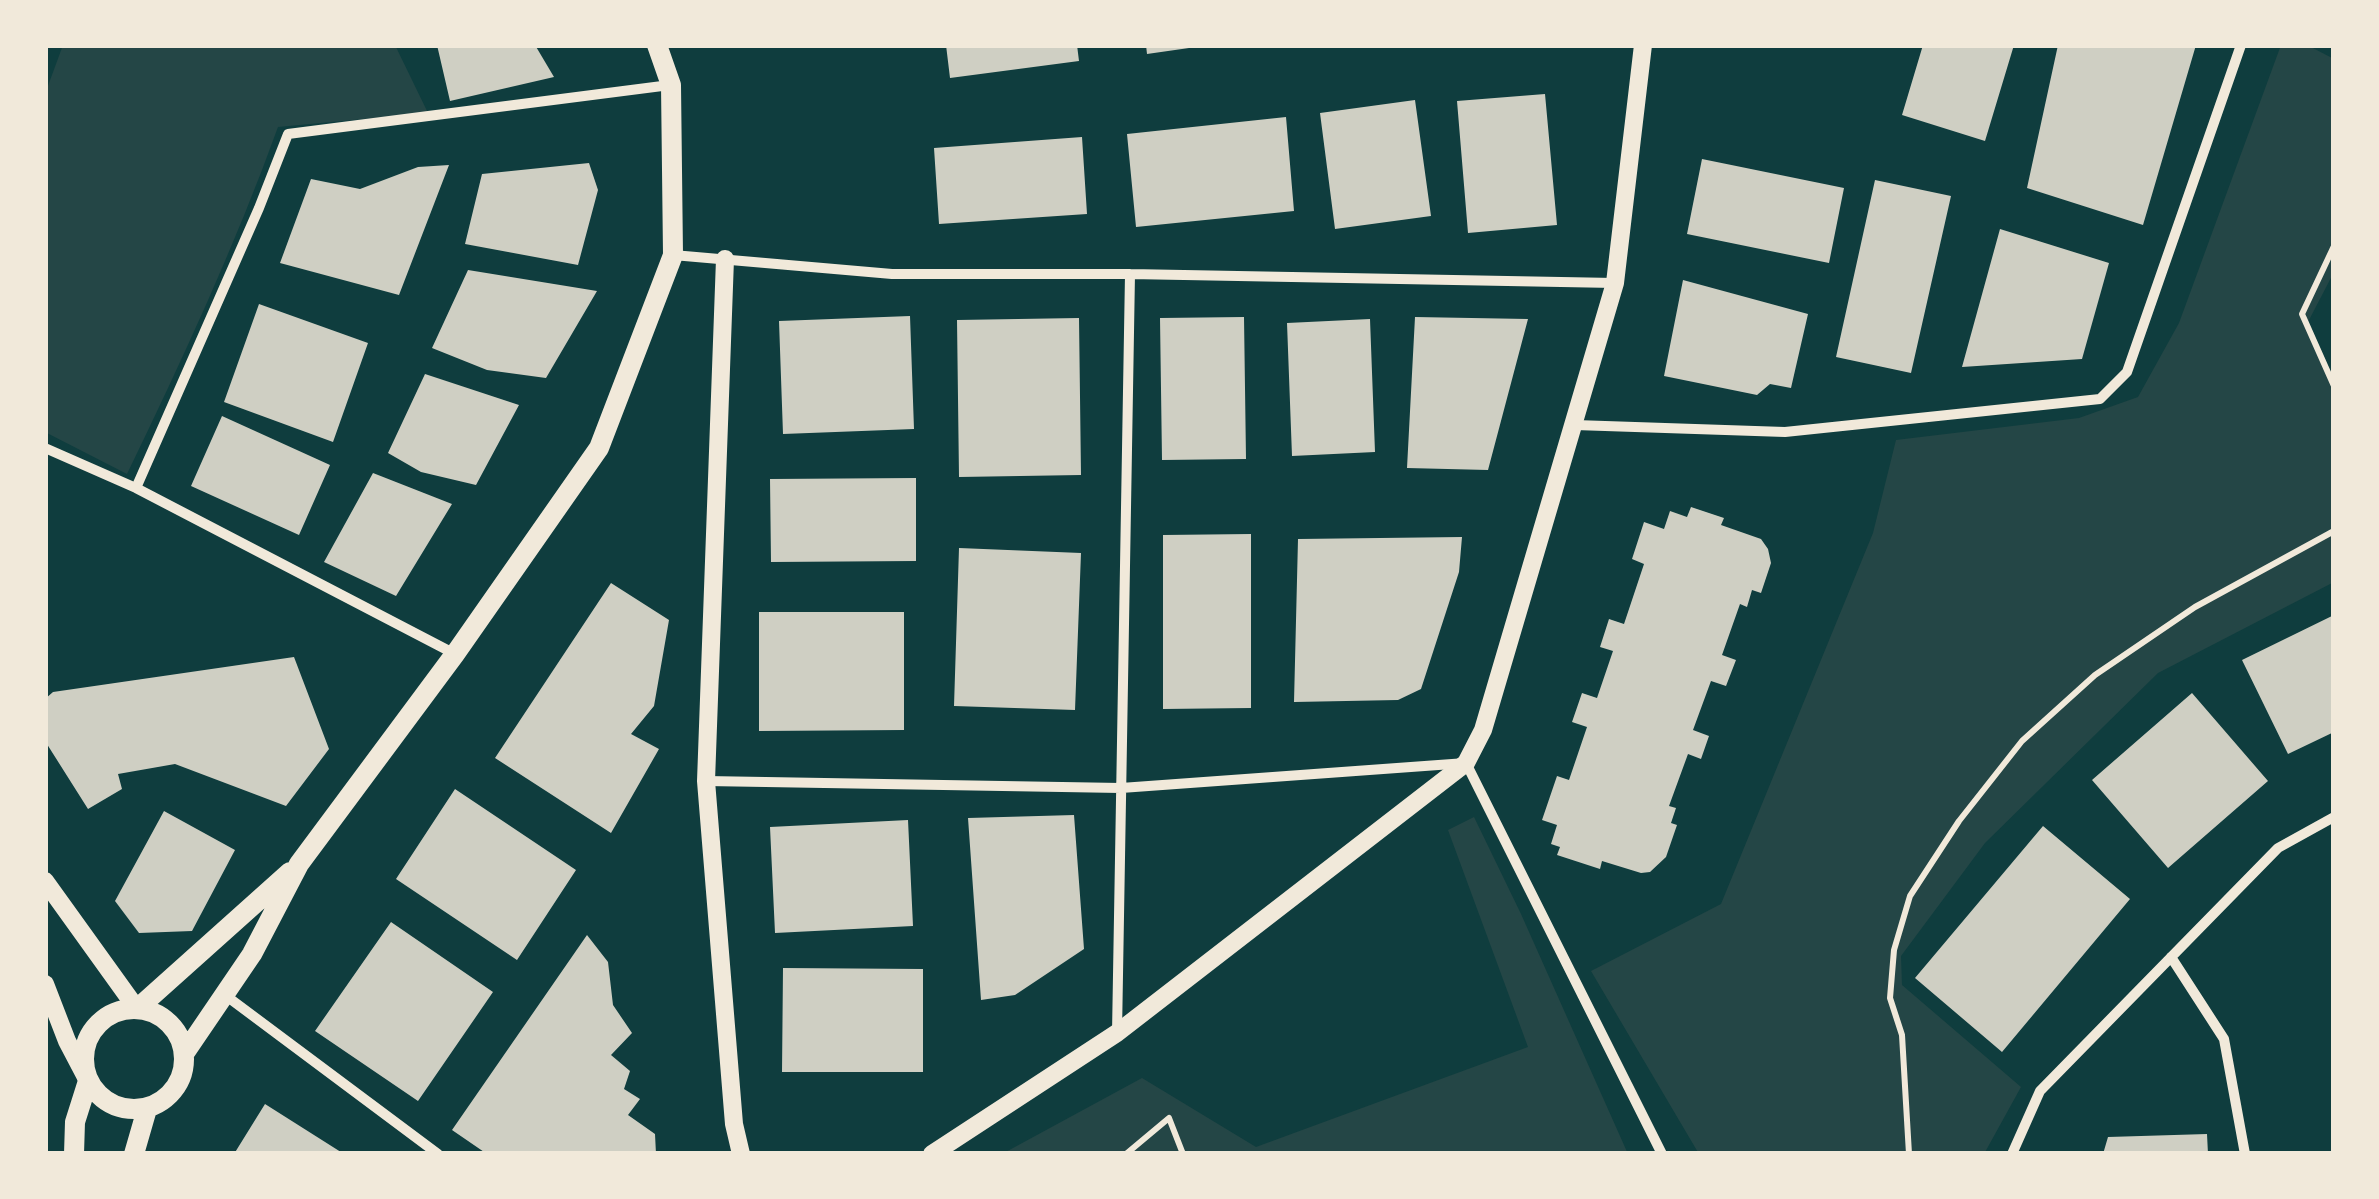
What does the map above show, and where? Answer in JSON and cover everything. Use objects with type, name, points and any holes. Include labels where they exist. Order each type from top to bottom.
[{"type":"main road","points":[[184,1054],[173,1028],[151,1012],[136,1009],[104,1018],[85,1047],[84,1064],[88,1081],[98,1095],[129,1110],[160,1103],[179,1082],[184,1054],[252,954],[299,864],[455,654],[599,448],[672,255],[671,85],[657,45]]},
{"type":"main road","points":[[136,1009],[299,864]]},
{"type":"main road","points":[[74,1154],[76,1122],[88,1081]]},
{"type":"main road","points":[[134,1154],[147,1108]]},
{"type":"street","points":[[932,1154],[1117,1033],[1466,763],[1483,730],[1615,283],[1643,45]]},
{"type":"street","points":[[1574,425],[1785,432],[2100,399],[2127,372],[2241,45]]},
{"type":"street","points":[[136,488],[288,134],[671,85]]},
{"type":"street","points":[[672,255],[892,274],[1615,283]]},
{"type":"street","points":[[724,259],[706,781],[734,1124],[741,1154]]},
{"type":"street","points":[[1117,1033],[1130,274]]},
{"type":"street","points":[[45,448],[136,488],[455,654]]},
{"type":"street","points":[[706,781],[1121,788],[1466,763]]},
{"type":"street","points":[[1466,763],[1662,1154]]},
{"type":"street","points":[[2012,1154],[2040,1092],[2278,848],[2334,817]]},
{"type":"street","points":[[45,881],[136,1009]]},
{"type":"street","points":[[2172,957],[2224,1039],[2245,1154]]},
{"type":"street","points":[[45,984],[88,1081]]},
{"type":"street","points":[[225,995],[438,1154]]},
{"type":"path","points":[[2334,246],[2302,314],[2334,386]]},
{"type":"path","points":[[1908,1154],[1902,1035],[1890,998],[1894,950],[1910,896],[1959,821],[2022,741],[2095,676],[2195,607],[2334,531]]},
{"type":"path","points":[[1126,1154],[1169,1118],[1183,1154]]},
{"type":"shaded area","points":[[63,45],[395,45],[428,113],[278,127],[207,302],[127,474],[45,432],[45,94]]},
{"type":"shaded area","points":[[2281,45],[2307,45],[2334,59],[2334,272],[2308,322],[2334,378],[2334,582],[2158,673],[1985,843],[1901,956],[1902,985],[2021,1087],[1984,1154],[1699,1154],[1591,971],[1721,904],[1873,533],[1896,440],[2079,418],[2138,397],[2179,323]]},
{"type":"shaded area","points":[[1474,817],[1628,1154],[1002,1154],[1142,1078],[1256,1147],[1528,1047],[1448,830]]},
{"type":"building","points":[[437,45],[535,45],[554,77],[450,101]]},
{"type":"building","points":[[946,45],[1077,45],[1079,61],[950,78]]},
{"type":"building","points":[[1146,45],[1196,45],[1196,47],[1147,54]]},
{"type":"building","points":[[1923,45],[2014,45],[1985,141],[1902,115]]},
{"type":"building","points":[[2058,45],[2196,45],[2143,225],[2027,188]]},
{"type":"building","points":[[1545,94],[1557,225],[1468,233],[1457,101]]},
{"type":"building","points":[[1415,100],[1431,216],[1335,229],[1320,113]]},
{"type":"building","points":[[1286,117],[1294,211],[1136,227],[1127,134]]},
{"type":"building","points":[[1082,137],[1087,214],[939,224],[934,148]]},
{"type":"building","points":[[1702,159],[1844,188],[1829,263],[1687,234]]},
{"type":"building","points":[[589,163],[598,190],[578,265],[465,244],[482,174]]},
{"type":"building","points":[[449,165],[399,295],[280,263],[311,179],[360,189],[418,167]]},
{"type":"building","points":[[1875,180],[1951,196],[1911,373],[1836,357]]},
{"type":"building","points":[[2000,229],[2109,263],[2082,359],[1962,367]]},
{"type":"building","points":[[468,270],[597,291],[546,378],[487,370],[432,348]]},
{"type":"building","points":[[1683,280],[1808,314],[1791,388],[1770,384],[1757,395],[1664,376]]},
{"type":"building","points":[[259,304],[368,343],[333,442],[224,402]]},
{"type":"building","points":[[910,316],[914,429],[783,434],[779,321]]},
{"type":"building","points":[[1244,317],[1246,459],[1162,460],[1160,318]]},
{"type":"building","points":[[1415,317],[1528,319],[1488,470],[1407,468]]},
{"type":"building","points":[[1079,318],[1081,475],[959,477],[957,320]]},
{"type":"building","points":[[1370,319],[1375,452],[1292,456],[1287,323]]},
{"type":"building","points":[[425,374],[519,405],[476,485],[421,472],[388,453]]},
{"type":"building","points":[[222,416],[330,465],[299,535],[191,486]]},
{"type":"building","points":[[373,473],[452,504],[396,596],[324,562]]},
{"type":"building","points":[[916,478],[916,561],[771,562],[770,479]]},
{"type":"building","points":[[1691,507],[1724,518],[1721,525],[1761,539],[1771,563],[1761,593],[1752,590],[1747,607],[1740,604],[1722,655],[1736,660],[1726,686],[1711,681],[1693,730],[1709,736],[1701,759],[1688,754],[1669,806],[1676,808],[1671,823],[1677,825],[1666,857],[1650,872],[1602,861],[1600,869],[1557,855],[1560,847],[1551,844],[1557,825],[1542,820],[1557,776],[1569,780],[1587,727],[1572,722],[1582,693],[1597,698],[1613,651],[1600,647],[1609,619],[1624,624],[1644,564],[1632,559],[1644,522],[1664,529],[1670,511],[1687,517]]},
{"type":"building","points":[[1251,534],[1251,708],[1163,709],[1163,535]]},
{"type":"building","points":[[1462,537],[1459,572],[1421,689],[1398,700],[1294,702],[1298,539]]},
{"type":"building","points":[[959,548],[1081,553],[1075,710],[954,706]]},
{"type":"building","points":[[611,583],[669,620],[654,706],[631,734],[659,749],[611,833],[495,758]]},
{"type":"building","points":[[759,612],[904,612],[904,730],[759,731]]},
{"type":"building","points":[[2334,615],[2334,732],[2288,754],[2242,660]]},
{"type":"building","points":[[294,657],[329,749],[286,806],[175,764],[118,774],[122,789],[88,809],[45,741],[45,699],[53,692]]},
{"type":"building","points":[[2192,693],[2268,781],[2168,868],[2092,780]]},
{"type":"building","points":[[455,789],[576,870],[517,960],[396,879]]},
{"type":"building","points":[[164,811],[235,850],[192,931],[139,933],[115,901]]},
{"type":"building","points":[[1074,815],[1084,949],[1015,995],[981,1000],[968,818]]},
{"type":"building","points":[[908,820],[913,926],[775,933],[770,827]]},
{"type":"building","points":[[2043,826],[2130,899],[2002,1052],[1915,978]]},
{"type":"building","points":[[391,922],[493,992],[418,1101],[315,1031]]},
{"type":"building","points":[[587,935],[608,962],[613,1005],[632,1033],[611,1055],[630,1071],[624,1089],[640,1099],[628,1115],[655,1134],[656,1154],[487,1154],[452,1130]]},
{"type":"building","points":[[783,968],[923,969],[923,1072],[782,1072]]},
{"type":"building","points":[[265,1104],[344,1154],[234,1154]]},
{"type":"building","points":[[2207,1134],[2208,1154],[2103,1154],[2108,1137]]}]
